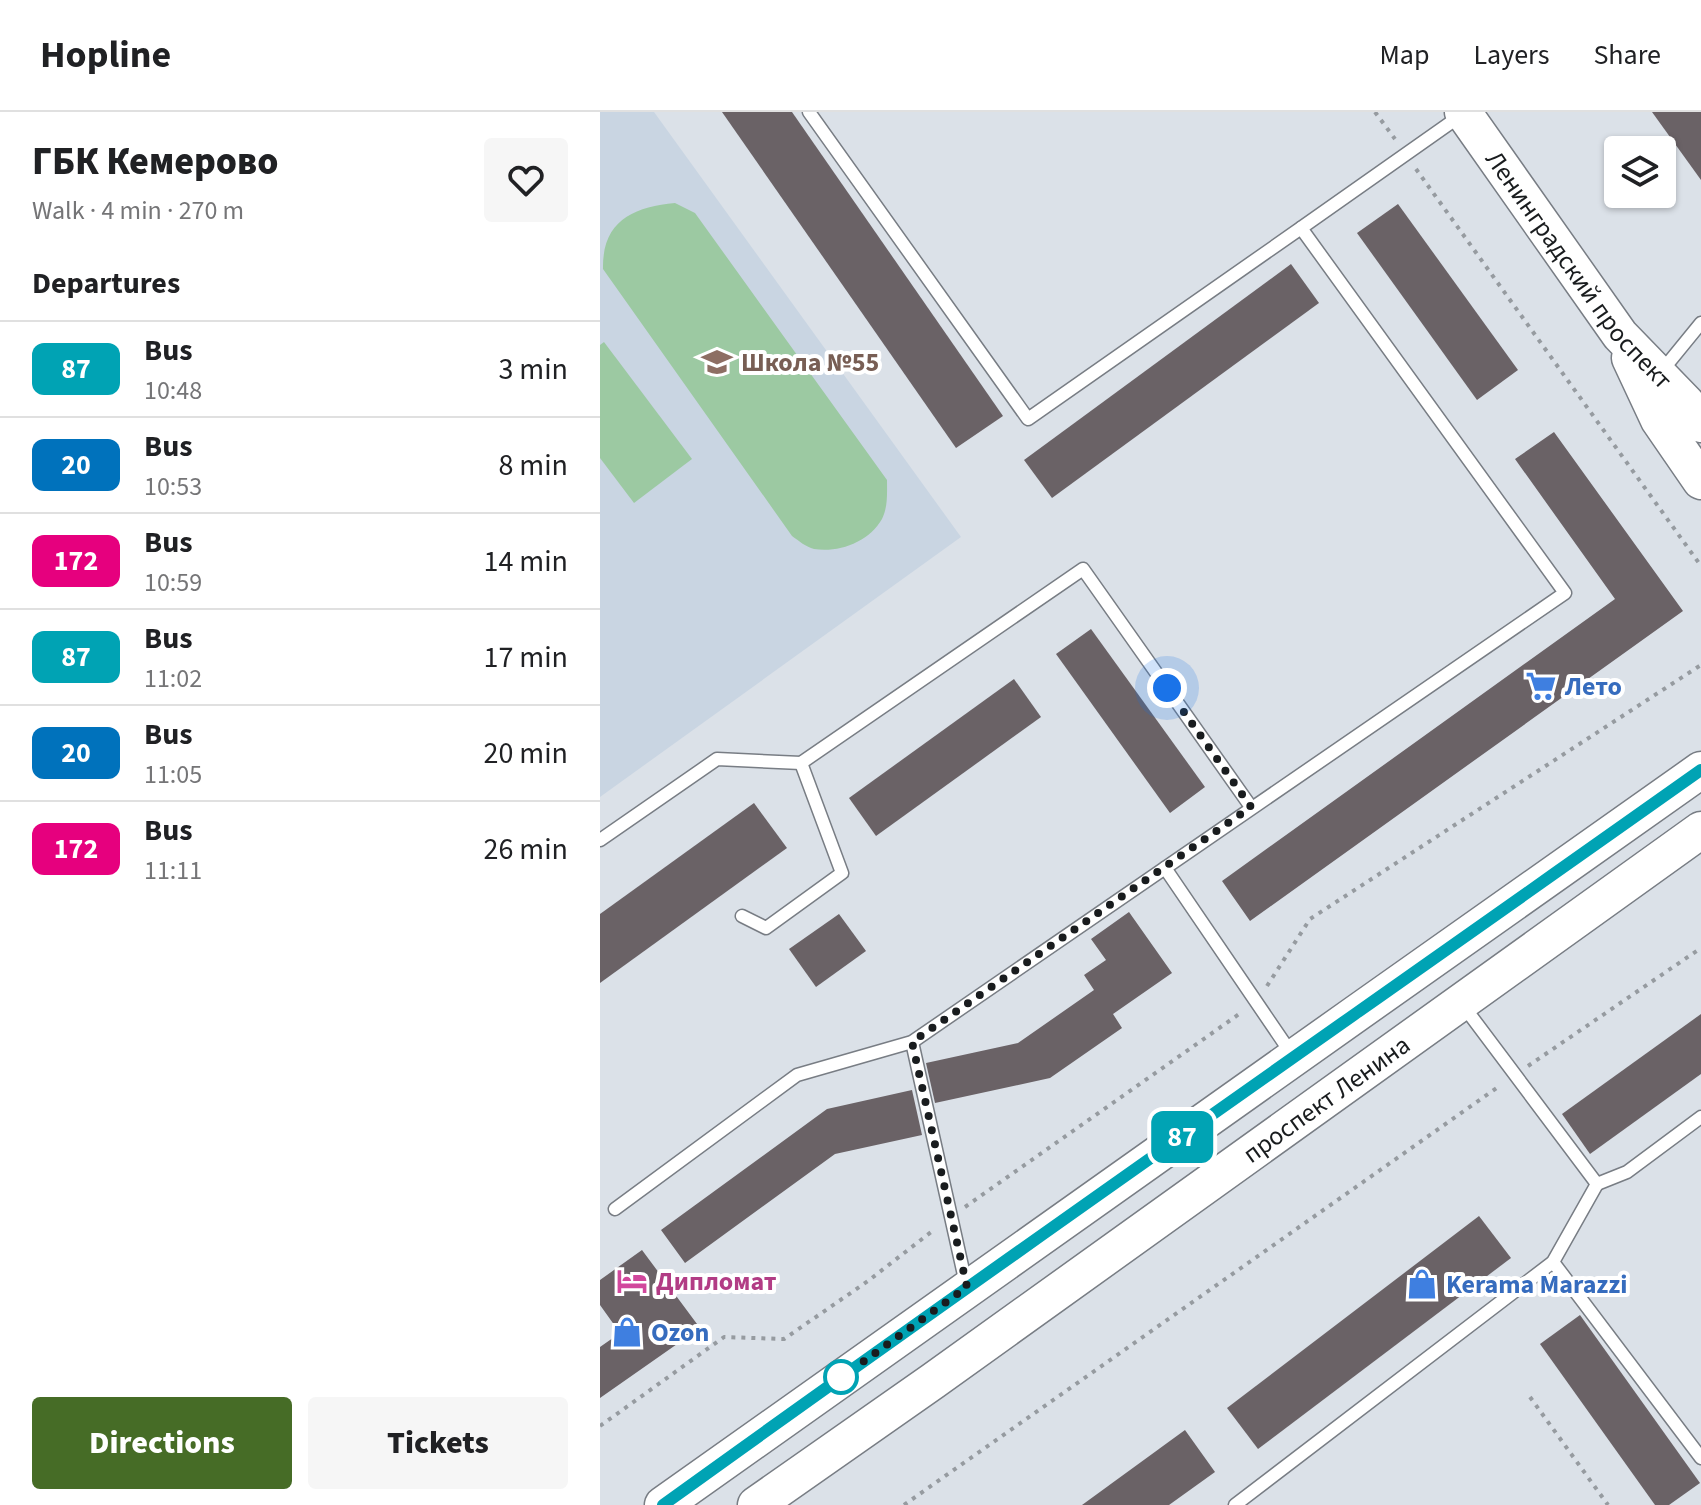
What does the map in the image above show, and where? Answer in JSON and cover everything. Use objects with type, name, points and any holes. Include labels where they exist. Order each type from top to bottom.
[{"type":"main road","name":"Ленинградский проспект","points":[[1463,112],[1620,335],[1686,403],[1701,424]]},
{"type":"main road","points":[[1620,335],[1659,420],[1701,481]]},
{"type":"main road","name":"проспект Ленина","points":[[663,1505],[1701,770]]},
{"type":"main road","name":"проспект Ленина","points":[[773,1500],[1701,830]]},
{"type":"lane","points":[[809,112],[1028,419],[1463,112]]},
{"type":"lane","points":[[615,1209],[797,1075],[912,1042],[1565,593],[1301,228]]},
{"type":"lane","points":[[1659,375],[1701,323]]},
{"type":"lane","points":[[600,840],[717,759],[801,763],[1083,569],[1251,807]]},
{"type":"lane","points":[[742,916],[766,928],[842,873],[801,763]]},
{"type":"lane","points":[[1165,868],[1295,1058]]},
{"type":"lane","points":[[1461,1003],[1597,1184]]},
{"type":"lane","points":[[912,1042],[967,1287]]},
{"type":"lane","points":[[1235,1505],[1553,1262],[1597,1184],[1627,1172],[1701,1117]]},
{"type":"lane","points":[[1553,1262],[1701,1458]]},
{"type":"path","points":[[1375,112],[1701,566]]},
{"type":"path","points":[[1258,1001],[1310,919],[1701,665]]},
{"type":"path","points":[[904,1505],[1515,1075],[1701,948]]},
{"type":"path","points":[[1530,1397],[1608,1505]]},
{"type":"shaded area","name":"Школа №55","points":[[600,112],[654,112],[961,537],[600,797]]},
{"type":"green space","points":[[675,203],[695,213],[887,480],[882,519],[861,540],[824,550],[808,547],[792,536],[603,269],[604,253],[614,228],[633,213]]},
{"type":"green space","points":[[604,342],[692,459],[634,503],[600,458],[600,345]]},
{"type":"building","points":[[722,112],[792,112],[1003,416],[956,448]]},
{"type":"building","points":[[1652,112],[1701,112],[1701,180],[1676,145],[1676,136],[1669,136]]},
{"type":"building","points":[[1398,204],[1518,370],[1477,400],[1357,233]]},
{"type":"building","points":[[1291,264],[1319,303],[1052,498],[1024,460]]},
{"type":"building","points":[[1554,432],[1683,611],[1250,921],[1222,881],[1615,599],[1515,459]]},
{"type":"building","points":[[1091,629],[1205,787],[1170,813],[1056,654]]},
{"type":"building","points":[[1014,679],[1041,717],[876,836],[849,798]]},
{"type":"building","points":[[754,803],[787,848],[600,983],[600,914]]},
{"type":"building","points":[[1129,912],[1172,973],[1113,1014],[1122,1028],[1050,1078],[935,1103],[926,1063],[1018,1043],[1094,990],[1084,975],[1106,960],[1091,939]]},
{"type":"building","points":[[839,914],[866,951],[816,987],[789,949]]},
{"type":"building","points":[[1701,1014],[1701,1074],[1590,1154],[1562,1114]]},
{"type":"building","points":[[912,1090],[922,1135],[835,1154],[685,1263],[661,1230],[827,1109]]},
{"type":"building","points":[[1479,1216],[1511,1258],[1258,1449],[1227,1408]]},
{"type":"building","points":[[642,1250],[700,1328],[600,1398],[600,1347],[620,1333],[600,1305],[600,1280]]},
{"type":"building","points":[[1580,1315],[1700,1483],[1669,1505],[1655,1505],[1540,1344]]},
{"type":"building","points":[[1185,1430],[1215,1472],[1169,1505],[1082,1505]]},
{"type":"bus line","name":"87","points":[[663,1505],[1701,770]]},
{"type":"place","name":"Школа №55","points":[[717,362]]},
{"type":"place","name":"Лето","points":[[1541,686]]},
{"type":"place","name":"Дипломат","points":[[632,1281]]},
{"type":"place","name":"Kerama Marazzi","points":[[1422,1284]]},
{"type":"place","name":"Ozon","points":[[627,1332]]},
{"type":"route","points":[[841,1377],[835,1382],[967,1287],[912,1042],[1251,807],[1167,688]]}]
